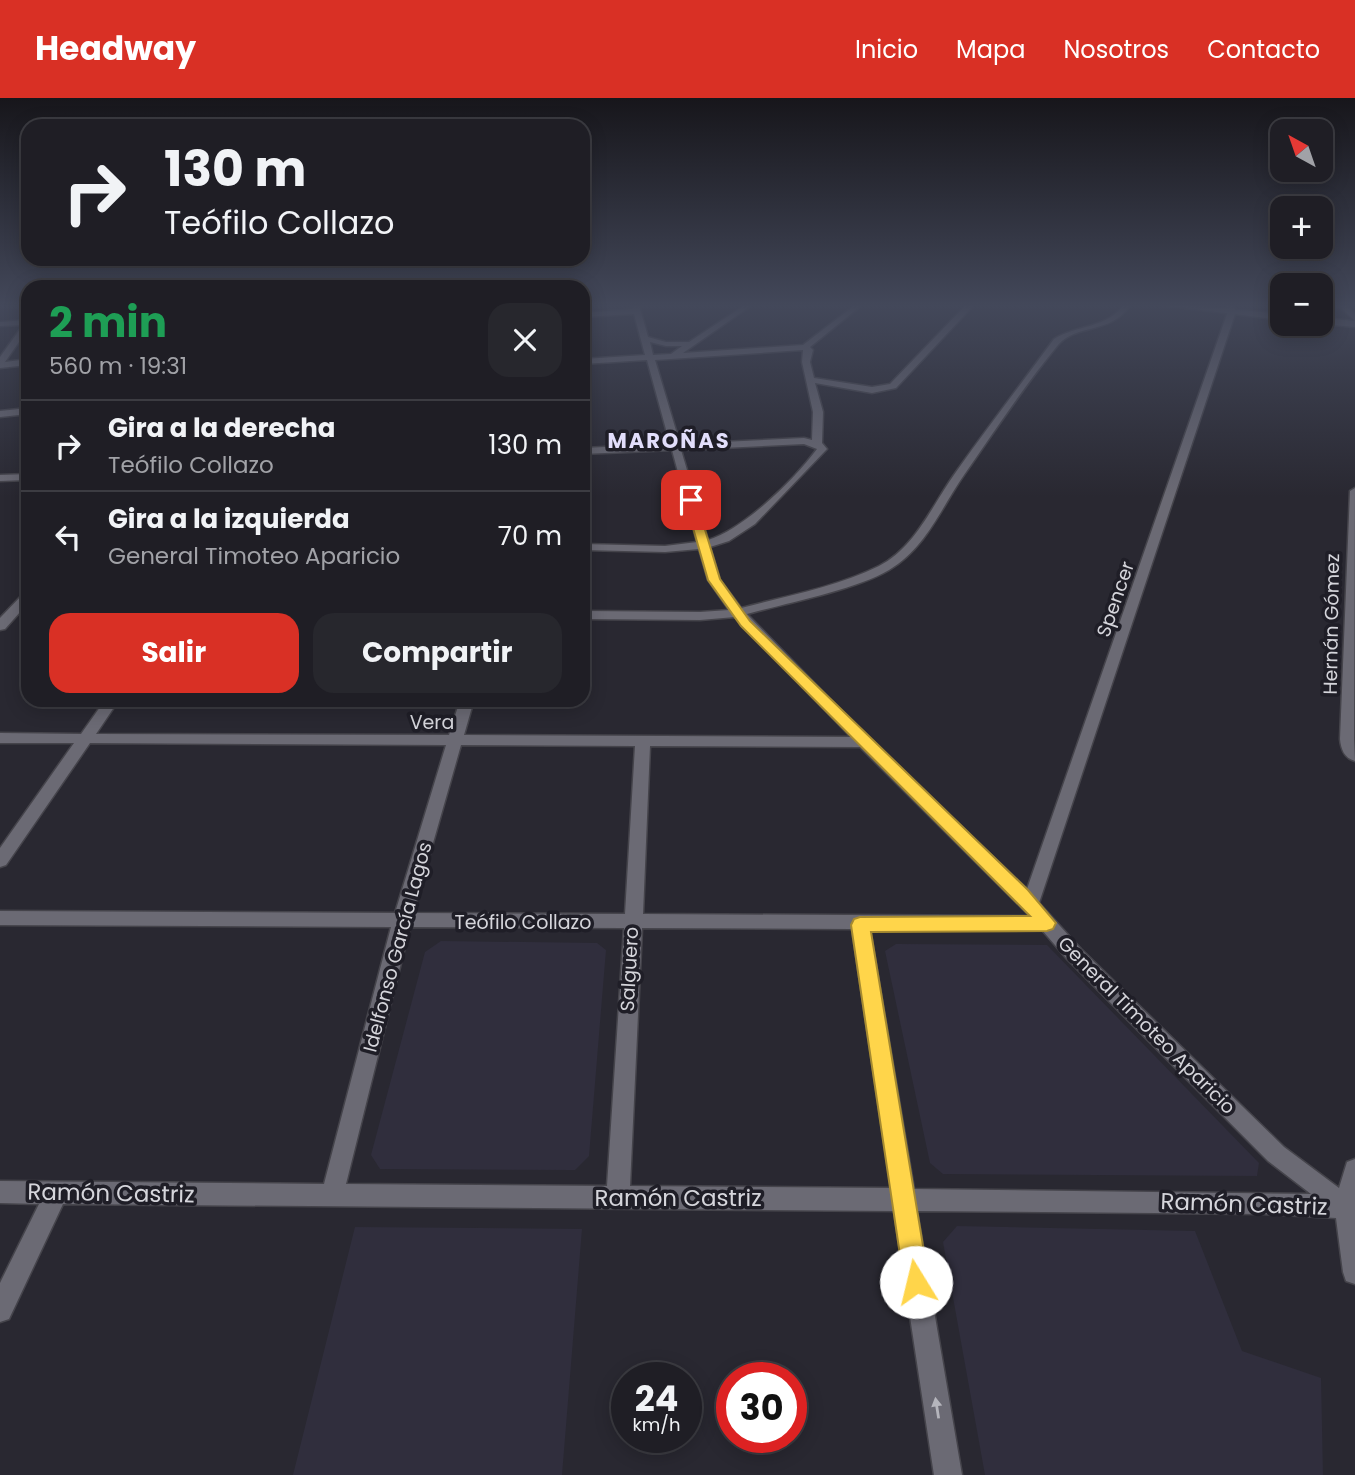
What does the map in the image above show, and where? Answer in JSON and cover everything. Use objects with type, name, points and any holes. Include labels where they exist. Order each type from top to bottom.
[{"type":"street","points":[[808,369],[818,412],[817,444]]},
{"type":"street","points":[[812,380],[872,390],[892,386],[908,369]]},
{"type":"street","points":[[590,615],[700,616],[737,613],[845,583],[884,568],[898,558],[926,528],[958,476],[1036,369]]},
{"type":"street","name":"Spencer","points":[[1030,904],[1211,369]]},
{"type":"street","name":"General Timoteo Aparicio","points":[[654,370],[714,580],[737,613],[1030,904],[1276,1154],[1350,1207]]},
{"type":"street","points":[[0,414],[21,412]]},
{"type":"street","points":[[590,451],[804,441],[821,446],[821,452],[742,530],[725,539],[703,545],[590,547]]},
{"type":"street","points":[[0,478],[21,477]]},
{"type":"street","name":"Hernán Gómez","points":[[1355,491],[1347,739],[1349,749],[1355,756]]},
{"type":"street","points":[[0,626],[6,613],[21,601]]},
{"type":"street","points":[[0,861],[107,707]]},
{"type":"street","name":"Idelfonso García Lagos","points":[[332,1196],[402,921],[465,707]]},
{"type":"street","name":"Vera","points":[[0,738],[864,742]]},
{"type":"street","name":"Salguero","points":[[618,1198],[643,741]]},
{"type":"street","name":"Teófilo Collazo","points":[[0,918],[860,925],[1047,923]]},
{"type":"street","points":[[860,925],[948,1475]]},
{"type":"street","points":[[1355,1170],[1350,1207],[1355,1272]]},
{"type":"street","name":"Ramón Castriz","points":[[0,1192],[1264,1203],[1350,1207]]},
{"type":"street","points":[[0,1310],[57,1193]]},
{"type":"shaded area","points":[[441,941],[597,943],[606,950],[589,1156],[575,1170],[380,1169],[371,1155],[425,952]]},
{"type":"shaded area","points":[[896,944],[1047,945],[1259,1163],[1257,1176],[943,1174],[930,1163],[885,951]]},
{"type":"shaded area","points":[[957,1226],[1195,1231],[1242,1351],[1321,1378],[1323,1475],[985,1475],[943,1242]]},
{"type":"shaded area","points":[[355,1227],[582,1229],[562,1475],[293,1475]]},
{"type":"district","name":"MAROÑAS","points":[[669,441]]},
{"type":"route","points":[[691,500],[714,580],[727,601],[864,742],[1021,894],[1047,923],[860,925],[916,1282]]}]
